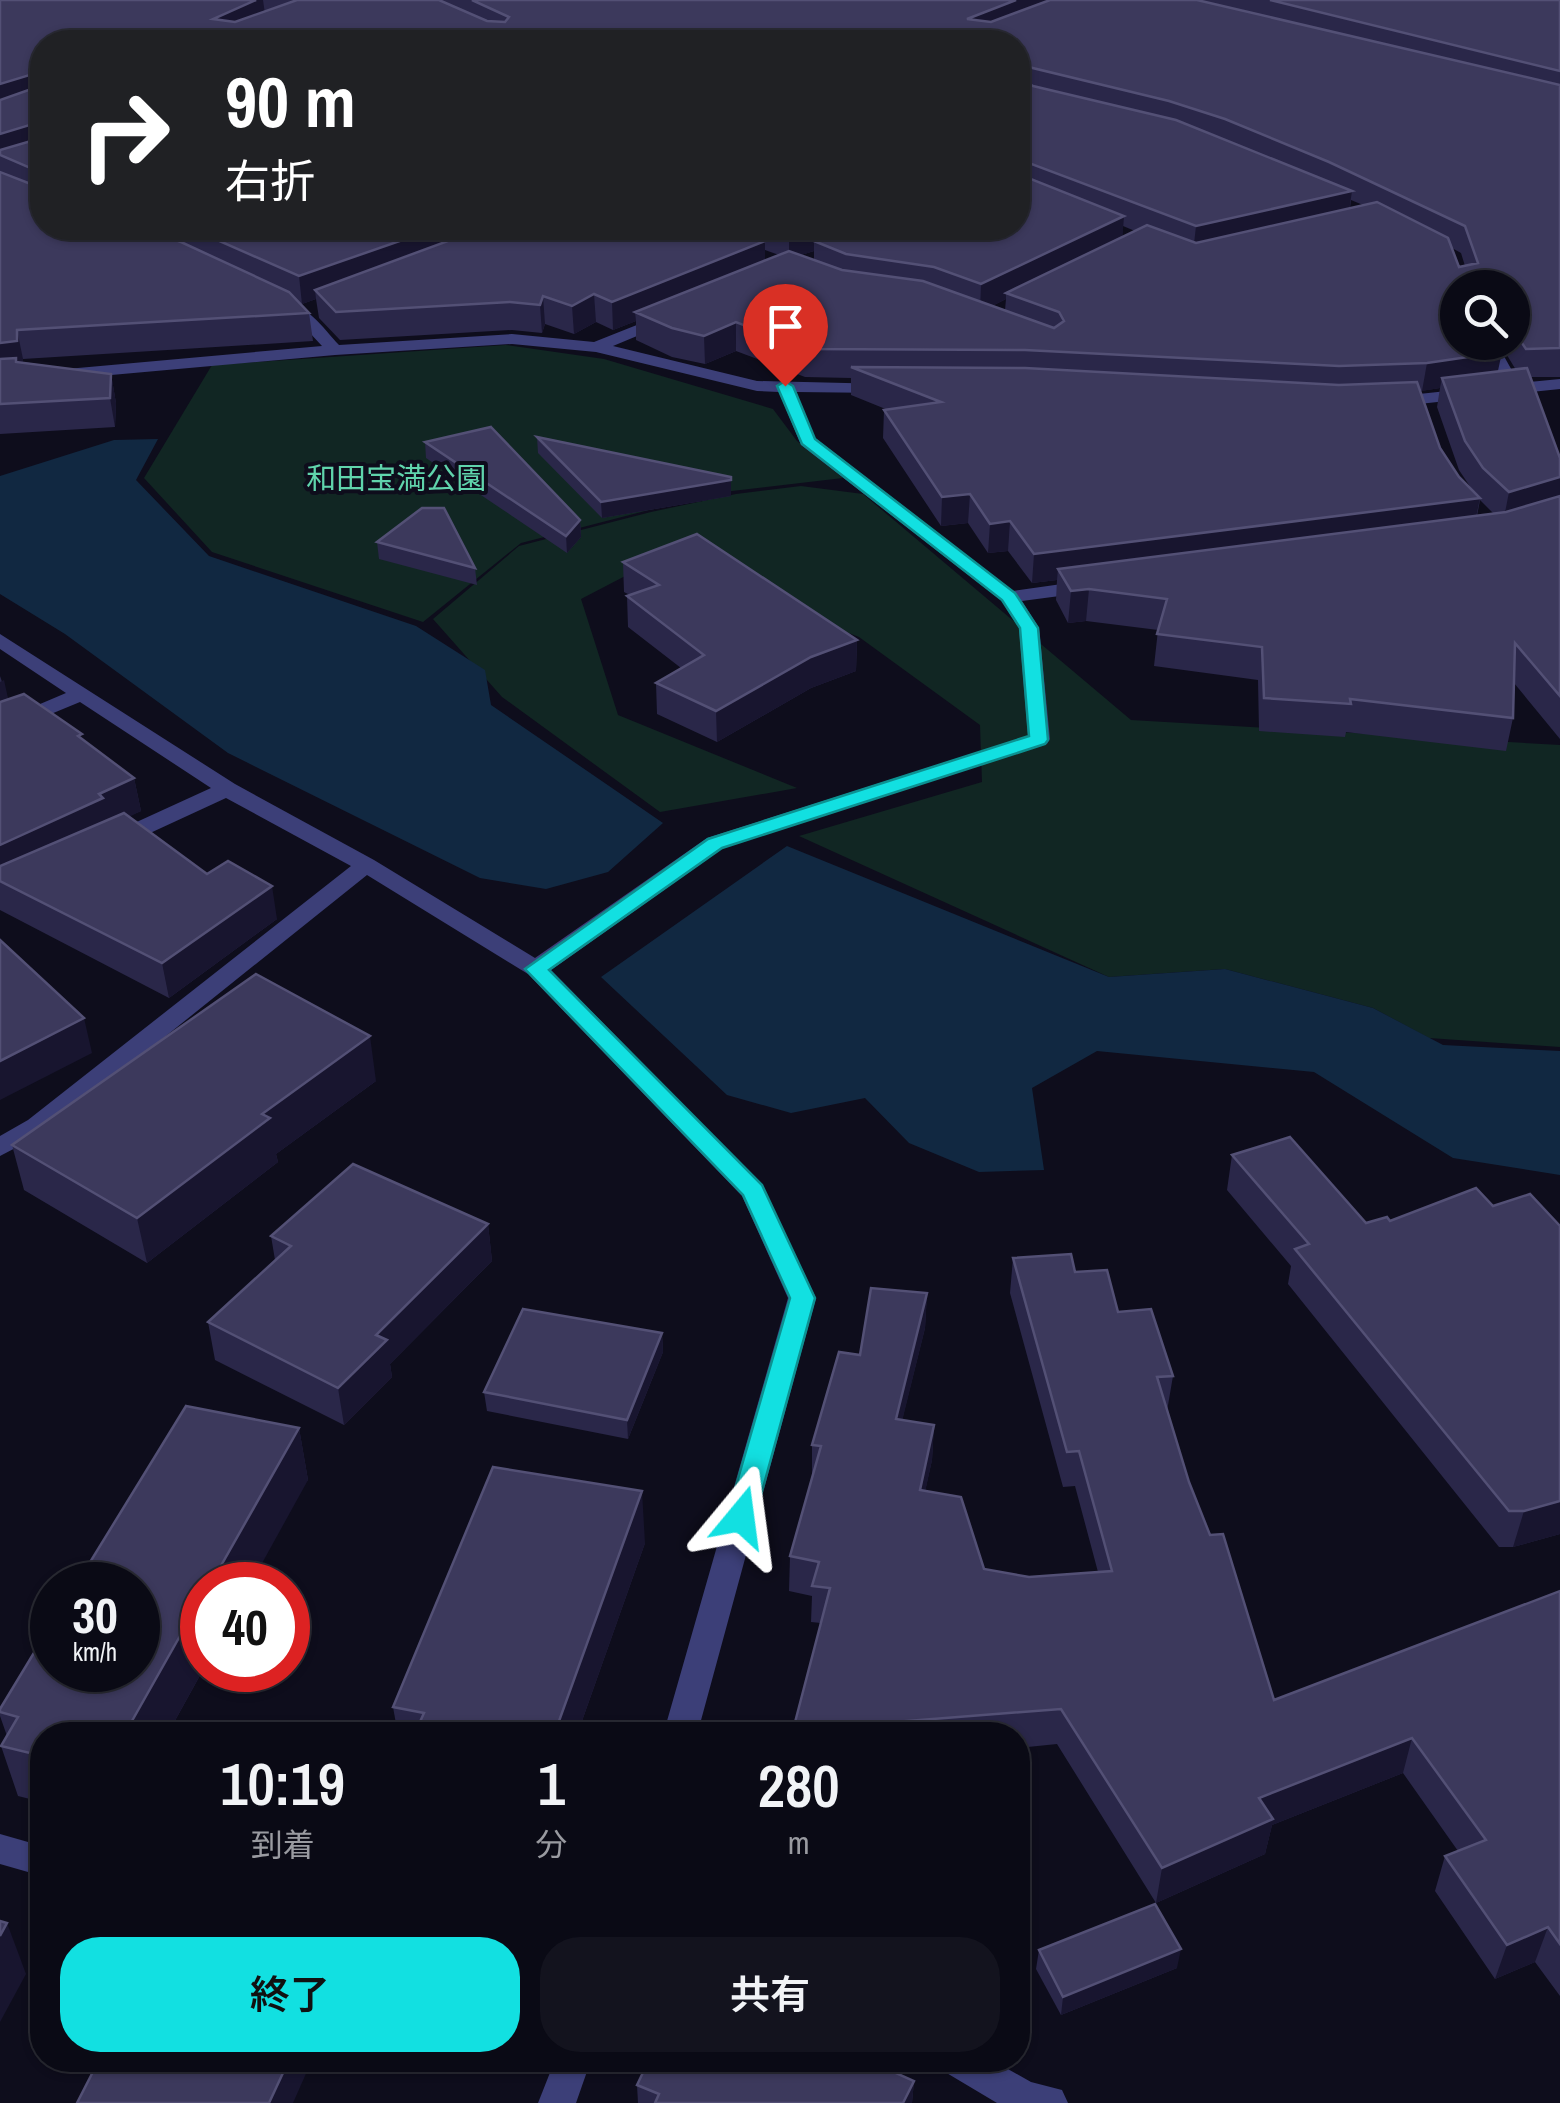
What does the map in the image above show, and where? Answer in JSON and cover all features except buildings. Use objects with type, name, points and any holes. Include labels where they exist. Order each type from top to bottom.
[{"type":"street","points":[[265,297],[301,314],[335,350]]},
{"type":"street","points":[[301,314],[319,307]]},
{"type":"street","points":[[596,347],[685,311]]},
{"type":"street","points":[[0,380],[335,350],[512,340],[596,347],[758,386],[903,389]]},
{"type":"street","points":[[1498,360],[1513,386]]},
{"type":"street","points":[[1370,402],[1424,408],[1513,386],[1560,384]]},
{"type":"street","points":[[536,969],[715,843],[1038,740],[1029,628],[1008,596],[808,441],[785,386]]},
{"type":"street","points":[[1008,596],[1107,584]]},
{"type":"street","points":[[6,650],[228,788],[366,865],[536,969],[753,1191],[802,1298],[684,1722]]},
{"type":"street","points":[[0,728],[78,695]]},
{"type":"street","points":[[88,854],[228,788]]},
{"type":"street","points":[[0,1147],[36,1126],[366,865]]},
{"type":"street","points":[[0,1849],[30,1858]]},
{"type":"street","points":[[557,2103],[569,2072]]},
{"type":"street","points":[[979,2072],[1033,2102]]},
{"type":"green space","name":"和田宝満公園","points":[[506,345],[604,359],[773,409],[797,441],[843,478],[715,493],[521,543],[423,622],[212,552],[144,478],[212,365]]},
{"type":"green space","points":[[801,486],[863,494],[1131,720],[1560,745],[1560,1047],[1429,1038],[1373,1008],[1225,969],[1109,977],[799,836],[982,782],[980,725],[859,637],[758,597],[652,562],[581,599],[618,715],[797,788],[660,812],[502,697],[433,619],[519,546],[651,512],[736,494]]},
{"type":"water","points":[[158,439],[136,480],[209,556],[416,626],[485,670],[491,705],[663,823],[608,872],[546,889],[480,878],[228,753],[65,634],[0,594],[0,476],[114,440]]},
{"type":"water","points":[[787,846],[1109,977],[1225,969],[1373,1008],[1443,1045],[1560,1051],[1560,1175],[1453,1158],[1314,1072],[1097,1051],[1032,1088],[1044,1170],[979,1172],[909,1143],[865,1098],[791,1113],[727,1095],[601,977]]},
{"type":"route","points":[[741,1517],[802,1298],[753,1191],[536,969],[715,843],[1038,740],[1029,628],[1008,596],[808,441],[785,386]]}]
